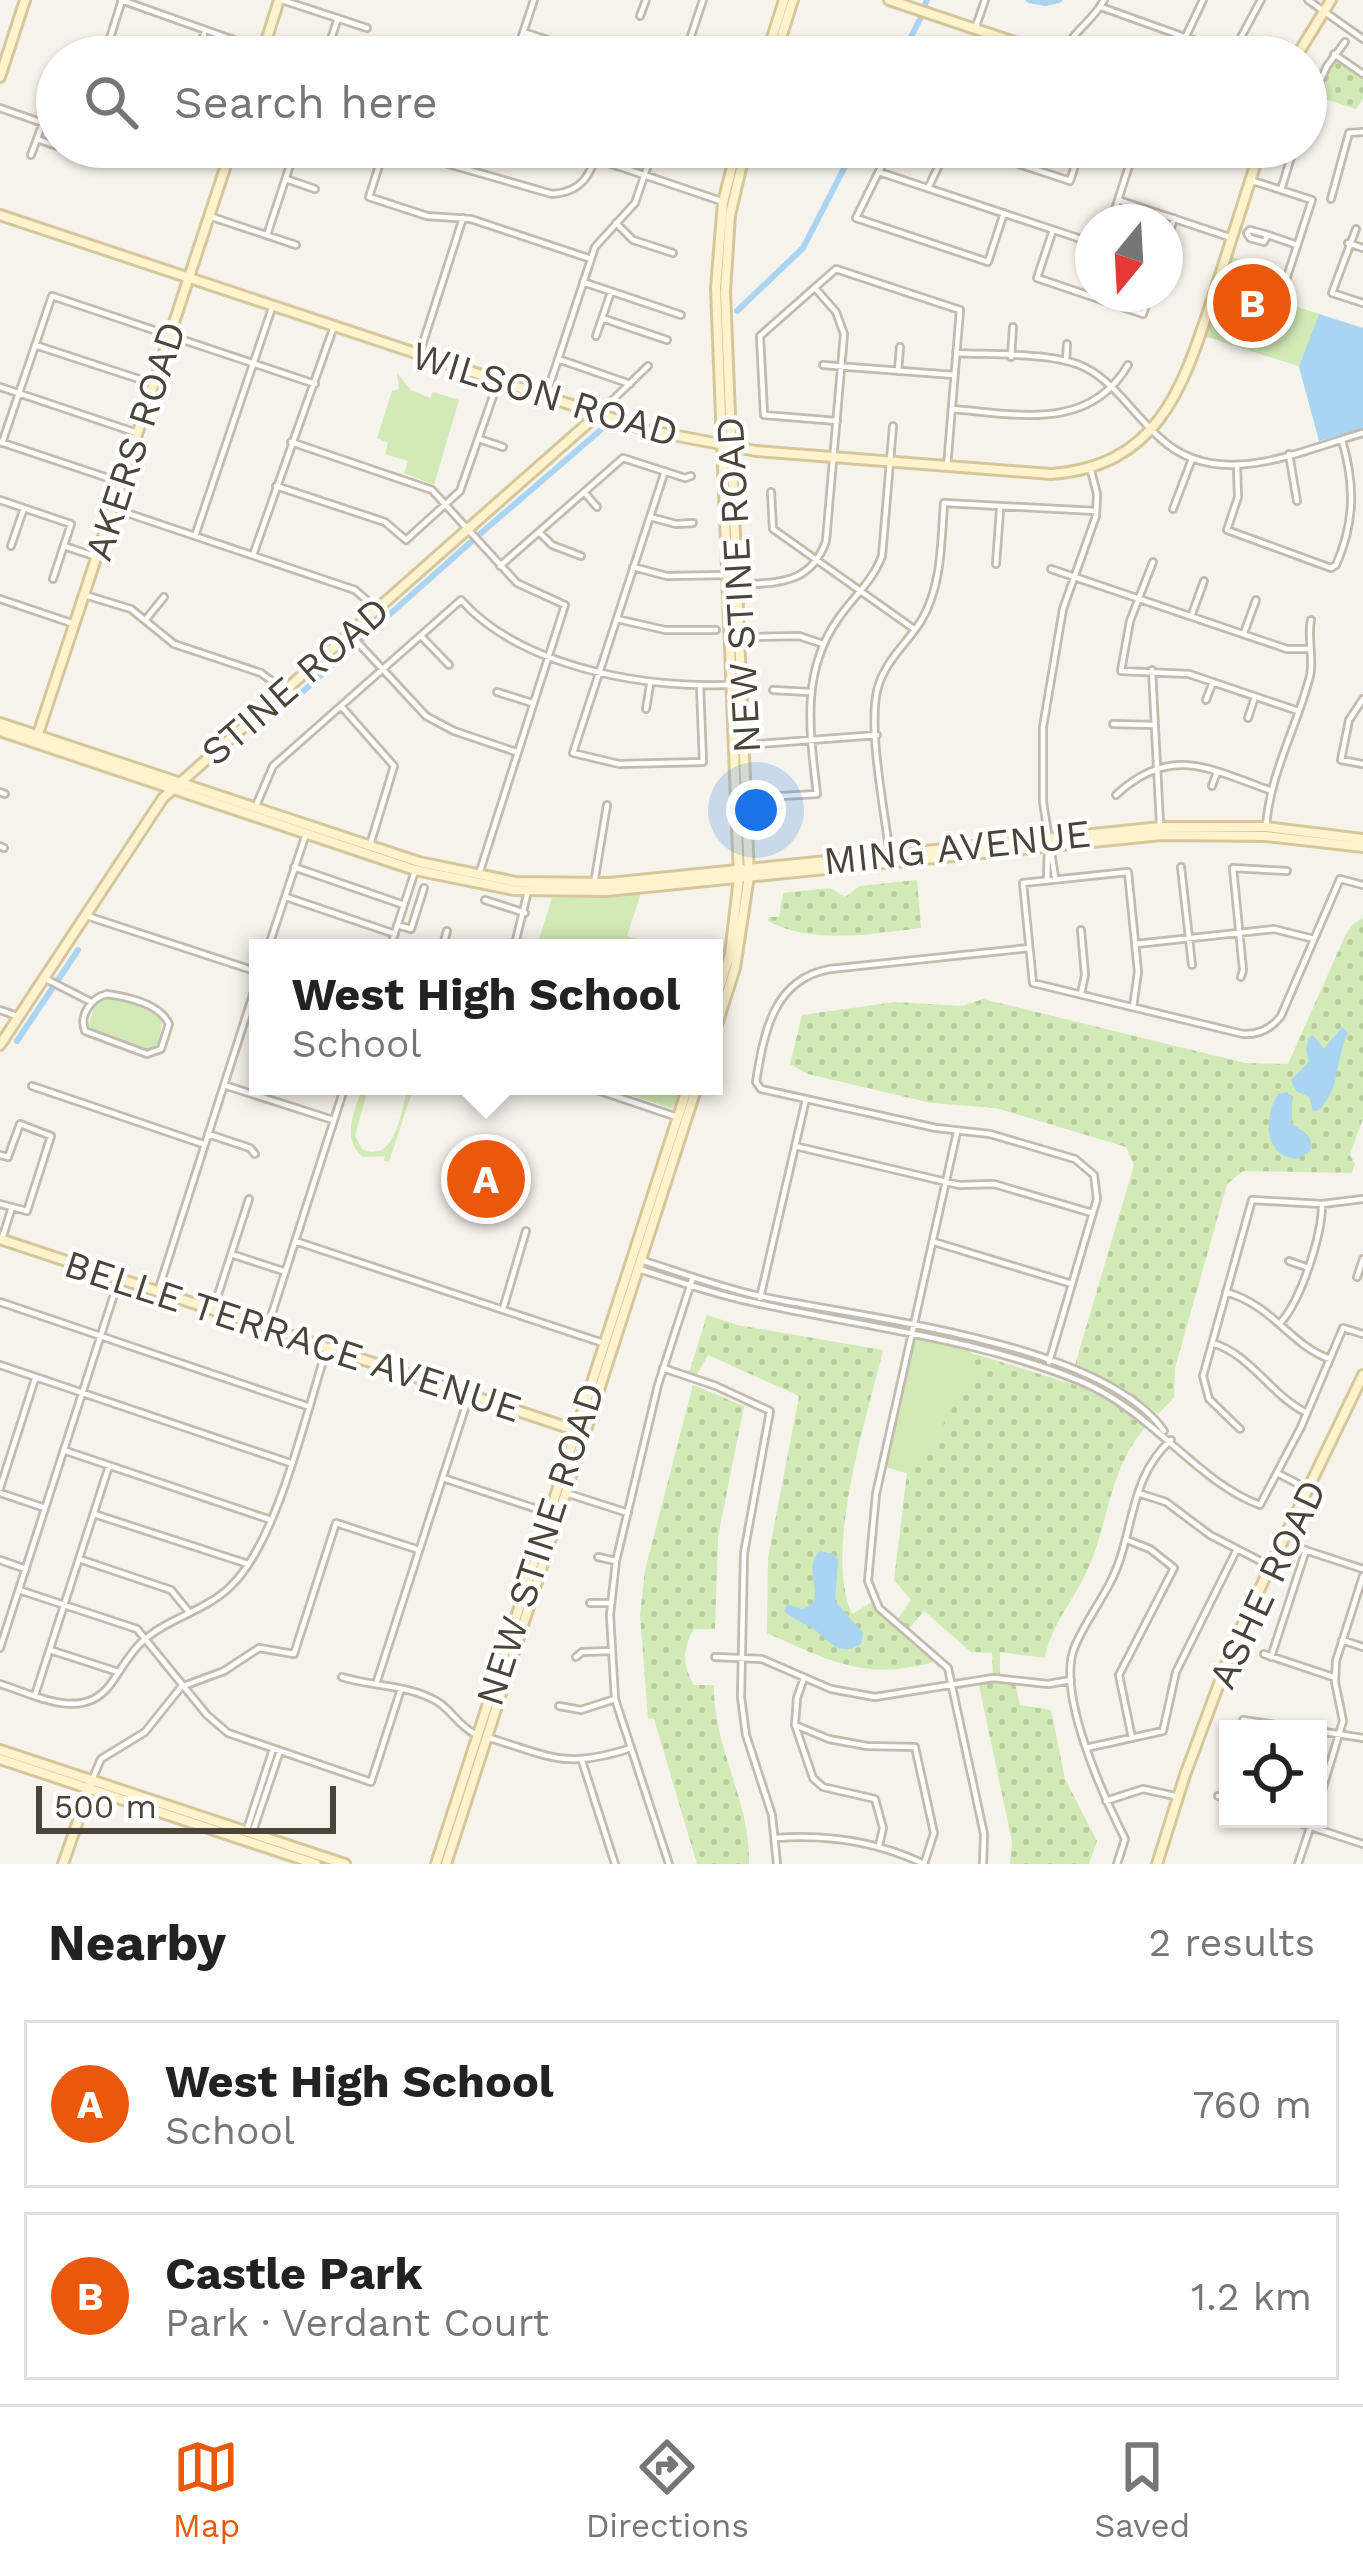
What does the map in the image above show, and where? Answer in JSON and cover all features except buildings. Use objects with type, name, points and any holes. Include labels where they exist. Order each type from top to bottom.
[{"type":"main road","points":[[0,77],[25,0]]},
{"type":"main road","points":[[268,36],[280,0]]},
{"type":"main road","points":[[775,36],[784,0]]},
{"type":"main road","points":[[778,36],[793,0]]},
{"type":"main road","points":[[889,0],[996,36]]},
{"type":"main road","points":[[1308,36],[1331,0]]},
{"type":"main road","name":"AKERS ROAD","points":[[40,736],[224,168]]},
{"type":"main road","points":[[727,203],[736,168]]},
{"type":"main road","name":"WILSON ROAD","points":[[0,215],[597,415],[727,447],[1038,474],[1090,467],[1120,454],[1151,430],[1181,389],[1255,168]]},
{"type":"main road","name":"NEW STINE ROAD","points":[[723,1005],[738,957],[744,873],[716,288],[727,203]]},
{"type":"main road","name":"STINE ROAD","points":[[0,1046],[47,980],[147,818],[176,786],[597,415]]},
{"type":"main road","name":"MING AVENUE","points":[[0,728],[88,752],[276,824],[370,846],[450,879],[594,884],[744,873]]},
{"type":"main road","name":"MING AVENUE","points":[[0,728],[256,808],[306,830],[417,866],[527,891],[551,893],[1161,831],[1266,831],[1363,843]]},
{"type":"main road","points":[[47,746],[88,752]]},
{"type":"main road","name":"NEW STINE ROAD","points":[[723,977],[744,873]]},
{"type":"main road","points":[[551,893],[594,884]]},
{"type":"main road","name":"NEW STINE ROAD","points":[[483,1736],[549,1514],[581,1432],[689,1095]]},
{"type":"main road","name":"NEW STINE ROAD","points":[[436,1864],[455,1821],[566,1493],[605,1344],[675,1154],[683,1116]]},
{"type":"main road","name":"BELLE TERRACE AVENUE","points":[[1,1239],[581,1432]]},
{"type":"main road","name":"ASHE ROAD","points":[[1157,1864],[1236,1638],[1363,1375]]},
{"type":"main road","points":[[0,1755],[345,1864]]},
{"type":"main road","points":[[63,1864],[90,1785]]},
{"type":"main road","name":"NEW STINE ROAD","points":[[446,1864],[455,1821]]},
{"type":"main road","points":[[248,1837],[316,1864]]},
{"type":"main road","points":[[298,1858],[327,1858]]},
{"type":"street","points":[[111,36],[122,0],[215,36]]},
{"type":"street","points":[[280,0],[367,28]]},
{"type":"street","points":[[523,36],[534,0]]},
{"type":"street","points":[[640,16],[646,0]]},
{"type":"street","points":[[691,36],[703,0]]},
{"type":"street","points":[[975,29],[985,0]]},
{"type":"street","points":[[1186,36],[1203,0]]},
{"type":"street","points":[[1242,36],[1261,0]]},
{"type":"street","points":[[1308,0],[1363,39]]},
{"type":"street","points":[[1072,36],[1102,3],[1180,36]]},
{"type":"street","points":[[332,36],[338,18]]},
{"type":"street","points":[[204,36],[205,32]]},
{"type":"street","points":[[524,32],[536,36]]},
{"type":"street","points":[[1327,69],[1345,42]]},
{"type":"street","points":[[1334,54],[1362,71]]},
{"type":"street","points":[[0,108],[36,121]]},
{"type":"street","points":[[1331,199],[1349,133],[1363,132]]},
{"type":"street","points":[[31,155],[36,142]]},
{"type":"street","points":[[268,236],[289,168]]},
{"type":"street","points":[[379,168],[369,197],[427,216],[464,217],[591,259]]},
{"type":"street","points":[[461,168],[552,194],[582,184],[591,168]]},
{"type":"street","points":[[625,168],[727,203]]},
{"type":"street","points":[[546,398],[601,236],[631,208],[647,168]]},
{"type":"street","points":[[881,168],[856,218],[988,262],[1004,213]]},
{"type":"street","points":[[928,188],[938,168]]},
{"type":"street","points":[[1031,168],[1070,181],[1075,168]]},
{"type":"street","points":[[1117,204],[1127,168]]},
{"type":"street","points":[[1280,190],[1287,168]]},
{"type":"street","points":[[879,172],[1075,237]]},
{"type":"street","points":[[286,179],[314,189]]},
{"type":"street","points":[[1251,180],[1312,200],[1279,290]]},
{"type":"street","points":[[1118,200],[1130,204]]},
{"type":"street","points":[[209,217],[296,245]]},
{"type":"street","points":[[419,355],[464,217]]},
{"type":"street","points":[[1183,221],[1232,238]]},
{"type":"street","points":[[616,223],[634,240],[674,254]]},
{"type":"street","points":[[1356,229],[1332,293],[1363,303]]},
{"type":"street","points":[[1052,230],[1037,278],[1075,291]]},
{"type":"street","points":[[1268,235],[1297,245]]},
{"type":"street","points":[[1348,244],[1363,248]]},
{"type":"street","points":[[837,421],[764,415],[760,336],[836,269],[960,310],[947,467]]},
{"type":"street","points":[[583,282],[681,315]]},
{"type":"street","points":[[752,584],[794,579],[817,561],[827,535],[842,322],[815,288]]},
{"type":"street","points":[[596,336],[611,292]]},
{"type":"street","points":[[121,483],[1,443],[52,296],[315,384]]},
{"type":"street","points":[[195,536],[273,306]]},
{"type":"street","points":[[602,318],[667,340]]},
{"type":"street","points":[[253,555],[334,327]]},
{"type":"street","points":[[1011,357],[1013,327]]},
{"type":"street","points":[[1066,362],[1067,344]]},
{"type":"street","points":[[35,345],[154,384]]},
{"type":"street","points":[[898,371],[900,347]]},
{"type":"street","points":[[956,352],[1066,362],[1088,369],[1151,430],[1192,460],[1237,466],[1363,433]]},
{"type":"street","points":[[559,359],[630,384]]},
{"type":"street","points":[[823,365],[954,375]]},
{"type":"street","points":[[952,409],[1060,415],[1085,407],[1111,389],[1128,365]]},
{"type":"street","name":"STINE ROAD","points":[[597,415],[648,366]]},
{"type":"street","points":[[276,485],[385,522],[406,540],[463,485],[498,382]]},
{"type":"street","points":[[0,387],[137,433]]},
{"type":"street","points":[[761,797],[817,794],[810,692],[824,644],[876,570],[883,549],[893,426]]},
{"type":"street","points":[[478,439],[503,447]]},
{"type":"street","points":[[1237,466],[1238,496],[1226,530],[1329,568],[1336,565],[1346,539],[1352,488],[1342,439]]},
{"type":"street","points":[[291,442],[425,487],[525,588],[565,604],[478,881]]},
{"type":"street","points":[[1289,453],[1297,501]]},
{"type":"street","points":[[500,566],[623,458],[691,476]]},
{"type":"street","points":[[1173,509],[1192,460]]},
{"type":"street","points":[[1052,879],[1041,765],[1043,727],[1060,626],[1096,511],[1090,467]]},
{"type":"street","points":[[664,471],[573,753],[620,764],[703,762],[700,685]]},
{"type":"street","points":[[1352,488],[1363,488]]},
{"type":"street","points":[[584,492],[597,507]]},
{"type":"street","points":[[771,492],[773,530],[915,630]]},
{"type":"street","points":[[0,500],[71,524],[52,579]]},
{"type":"street","points":[[890,858],[875,707],[880,679],[915,630],[937,580],[944,503],[1096,511]]},
{"type":"street","points":[[11,546],[24,508]]},
{"type":"street","points":[[112,508],[356,590],[377,609]]},
{"type":"street","points":[[996,564],[1000,508]]},
{"type":"street","points":[[650,517],[693,523]]},
{"type":"street","points":[[539,532],[552,545],[581,556]]},
{"type":"street","points":[[64,546],[97,557]]},
{"type":"street","points":[[1153,562],[1121,671],[1152,670],[1213,682],[1298,711]]},
{"type":"street","points":[[633,567],[667,576],[732,575]]},
{"type":"street","points":[[1052,569],[1287,649],[1310,650]]},
{"type":"street","points":[[1192,614],[1204,581]]},
{"type":"street","points":[[85,595],[147,618],[174,644],[261,673],[284,690]]},
{"type":"street","points":[[147,618],[164,597]]},
{"type":"street","points":[[0,599],[76,625]]},
{"type":"street","points":[[256,808],[274,766],[461,600],[502,636],[600,671],[650,684],[737,684]]},
{"type":"street","points":[[1244,633],[1256,600]]},
{"type":"street","points":[[617,619],[665,630],[716,629]]},
{"type":"street","points":[[1266,831],[1269,790],[1311,672],[1311,620]]},
{"type":"street","points":[[349,633],[409,701],[435,722],[518,752]]},
{"type":"street","points":[[421,636],[449,665]]},
{"type":"street","points":[[754,638],[799,636],[824,644]]},
{"type":"street","points":[[1152,670],[1161,831]]},
{"type":"street","points":[[1207,700],[1213,682]]},
{"type":"street","points":[[646,709],[650,684]]},
{"type":"street","points":[[773,690],[810,692]]},
{"type":"street","points":[[497,692],[533,703]]},
{"type":"street","points":[[1248,718],[1255,698]]},
{"type":"street","points":[[1363,699],[1348,720],[1341,760],[1363,764]]},
{"type":"street","points":[[341,706],[394,766],[370,846]]},
{"type":"street","points":[[1113,724],[1155,725]]},
{"type":"street","points":[[759,744],[877,735]]},
{"type":"street","points":[[1116,795],[1142,772],[1195,766],[1269,790]]},
{"type":"street","points":[[1212,786],[1217,772]]},
{"type":"street","points":[[594,884],[607,805]]},
{"type":"street","points":[[271,939],[306,830]]},
{"type":"street","points":[[393,939],[417,866]]},
{"type":"street","points":[[1181,867],[1192,965]]},
{"type":"street","points":[[294,868],[404,905]]},
{"type":"street","points":[[1240,977],[1244,970],[1233,868],[1287,871]]},
{"type":"street","points":[[1133,1007],[1138,972],[1129,872],[1023,883],[1033,982],[1133,1007],[1244,1034],[1261,1032],[1281,1016],[1340,879],[1363,885]]},
{"type":"street","points":[[398,925],[411,929],[424,888]]},
{"type":"street","points":[[517,939],[527,891]]},
{"type":"street","points":[[285,897],[394,934]]},
{"type":"street","points":[[485,900],[525,913]]},
{"type":"street","points":[[85,915],[249,972]]},
{"type":"street","points":[[1136,944],[1281,929],[1314,939]]},
{"type":"street","points":[[1081,930],[1085,975],[1081,994]]},
{"type":"street","points":[[445,939],[447,932]]},
{"type":"street","points":[[1030,948],[830,969],[806,976],[776,1004],[756,1082],[761,1089],[994,1135],[1075,1159],[1094,1175],[1098,1193],[1093,1214],[1049,1362]]},
{"type":"street","points":[[47,980],[91,1002],[112,994],[165,1015],[169,1024],[161,1049],[147,1054],[87,1033],[82,1023],[91,1002]]},
{"type":"street","points":[[158,1292],[249,1004]]},
{"type":"street","points":[[0,1010],[19,1017]]},
{"type":"street","points":[[224,1085],[249,1093]]},
{"type":"street","points":[[32,1086],[205,1144]]},
{"type":"street","points":[[255,1095],[334,1121]]},
{"type":"street","points":[[267,1329],[342,1095]]},
{"type":"street","points":[[614,1095],[683,1116]]},
{"type":"street","points":[[759,1300],[806,1098]]},
{"type":"street","points":[[0,1154],[8,1157],[20,1124],[51,1136],[27,1211],[0,1204]]},
{"type":"street","points":[[957,1131],[876,1494],[868,1587],[879,1608],[945,1662],[984,1834],[983,1864]]},
{"type":"street","points":[[208,1134],[256,1154]]},
{"type":"street","points":[[795,1146],[948,1182],[994,1184],[1093,1214]]},
{"type":"street","points":[[1240,1429],[1213,1404],[1204,1388],[1204,1370],[1252,1200],[1322,1204],[1363,1198]]},
{"type":"street","points":[[212,1310],[249,1199]]},
{"type":"street","points":[[1281,1322],[1295,1302],[1321,1222],[1322,1204]]},
{"type":"street","points":[[1,1239],[12,1208]]},
{"type":"street","points":[[503,1309],[526,1231]]},
{"type":"street","points":[[295,1241],[605,1344]]},
{"type":"street","points":[[934,1242],[1072,1284]]},
{"type":"street","points":[[231,1254],[285,1272]]},
{"type":"street","points":[[1357,1276],[1363,1258]]},
{"type":"street","points":[[1289,1261],[1306,1267]]},
{"type":"street","points":[[636,1263],[693,1276],[759,1300]]},
{"type":"street","points":[[636,1263],[690,1285],[915,1327],[1092,1376],[1151,1412],[1171,1440]]},
{"type":"street","points":[[669,1864],[616,1699],[611,1603],[616,1561],[663,1368],[693,1276]]},
{"type":"street","points":[[0,1648],[119,1279]]},
{"type":"street","points":[[1226,1292],[1257,1303],[1311,1350],[1330,1359]]},
{"type":"street","points":[[0,1302],[308,1406]]},
{"type":"street","points":[[977,1344],[1088,1384],[1127,1406],[1217,1480],[1260,1505],[1279,1474],[1343,1328],[1363,1334]]},
{"type":"street","points":[[1212,1343],[1236,1353],[1307,1413]]},
{"type":"street","points":[[0,1684],[64,1704],[84,1704],[102,1694],[146,1638],[221,1594],[250,1564],[271,1520],[327,1348]]},
{"type":"street","points":[[1032,1365],[1034,1357]]},
{"type":"street","points":[[0,1365],[290,1463]]},
{"type":"street","points":[[663,1368],[770,1411],[746,1534],[741,1658],[746,1736],[776,1838],[776,1864]]},
{"type":"street","points":[[1088,1384],[1092,1376]]},
{"type":"street","points":[[36,1377],[0,1490],[45,1508]]},
{"type":"street","points":[[376,1681],[470,1395]]},
{"type":"street","points":[[1118,1864],[1126,1839],[1086,1748],[1071,1681],[1074,1649],[1107,1592],[1150,1463],[1171,1440]]},
{"type":"street","points":[[64,1450],[271,1520]]},
{"type":"street","points":[[35,1695],[109,1466]]},
{"type":"street","points":[[1279,1474],[1310,1490]]},
{"type":"street","points":[[443,1478],[549,1514]]},
{"type":"street","points":[[566,1493],[628,1513]]},
{"type":"street","points":[[1138,1493],[1166,1502],[1270,1566]]},
{"type":"street","points":[[94,1514],[250,1564]]},
{"type":"street","points":[[90,1785],[101,1759],[145,1732],[183,1686],[224,1671],[259,1648],[294,1654],[336,1523],[416,1549]]},
{"type":"street","points":[[1126,1540],[1144,1545],[1174,1568],[1119,1675],[1132,1738]]},
{"type":"street","points":[[1086,1748],[1163,1731],[1176,1672],[1237,1549]]},
{"type":"street","points":[[1327,1775],[1343,1714],[1334,1677],[1363,1572],[1304,1550],[1268,1655],[1334,1677]]},
{"type":"street","points":[[598,1557],[616,1561]]},
{"type":"street","points":[[79,1559],[166,1587],[190,1614]]},
{"type":"street","points":[[0,1560],[26,1568]]},
{"type":"street","points":[[19,1590],[131,1626],[220,1728],[371,1782],[401,1689]]},
{"type":"street","points":[[590,1603],[611,1603]]},
{"type":"street","points":[[0,1618],[9,1621]]},
{"type":"street","points":[[1342,1640],[1363,1647]]},
{"type":"street","points":[[50,1650],[119,1672]]},
{"type":"street","points":[[576,1657],[582,1652],[611,1651]]},
{"type":"street","points":[[716,1657],[762,1659],[864,1697],[898,1696],[993,1678],[1048,1684],[1071,1681]]},
{"type":"street","points":[[342,1677],[363,1684],[376,1681],[438,1702],[458,1724],[483,1736],[557,1759],[582,1761],[631,1748]]},
{"type":"street","points":[[804,1677],[796,1698],[795,1724],[817,1784],[869,1796],[879,1803],[883,1828],[879,1846]]},
{"type":"street","points":[[1340,1698],[1353,1693]]},
{"type":"street","points":[[559,1706],[581,1710],[616,1699]]},
{"type":"street","points":[[776,1838],[828,1837],[879,1846],[924,1864],[934,1833],[915,1747],[867,1746],[795,1724]]},
{"type":"street","points":[[1327,1732],[1363,1738]]},
{"type":"street","points":[[248,1837],[276,1750]]},
{"type":"street","points":[[582,1761],[615,1864]]},
{"type":"street","points":[[1106,1801],[1142,1790],[1179,1797]]},
{"type":"street","points":[[1298,1864],[1310,1828]]},
{"type":"street","points":[[1324,1828],[1363,1844]]},
{"type":"green space","points":[[1334,54],[1363,74],[1363,99],[1356,109],[1327,100],[1327,70]]},
{"type":"green space","points":[[1233,257],[1260,266],[1253,292],[1319,314],[1301,367],[1207,337]]},
{"type":"green space","points":[[397,373],[411,390],[430,398],[433,392],[459,400],[434,485],[404,473],[408,461],[385,454],[388,443],[377,438],[392,391],[399,389]]},
{"type":"green space","points":[[917,880],[921,928],[823,935],[768,921],[779,917],[783,893],[830,888],[845,897],[860,886]]},
{"type":"green space","points":[[641,893],[627,936],[636,939],[539,939],[552,898]]},
{"type":"green space","points":[[1363,918],[1363,1118],[1350,1155],[1355,1164],[1352,1173],[1243,1171],[1227,1184],[1175,1368],[1174,1398],[1158,1414],[1124,1388],[1075,1365],[1134,1165],[1126,1147],[996,1108],[931,1103],[808,1074],[790,1064],[802,1015],[895,1002],[962,1006],[983,999],[1245,1063],[1288,1064],[1345,936]]},
{"type":"green space","points":[[109,998],[163,1019],[157,1047],[147,1049],[88,1028],[95,1004]]},
{"type":"green space","points":[[360,1095],[366,1095],[355,1136],[362,1149],[383,1149],[395,1132],[406,1095],[411,1095],[389,1162],[384,1161],[385,1156],[363,1157],[352,1141],[351,1123]]},
{"type":"green space","points":[[630,1095],[678,1095],[671,1108]]},
{"type":"green space","points":[[707,1315],[737,1325],[883,1350],[845,1521],[844,1587],[852,1614],[874,1601],[896,1621],[911,1600],[894,1580],[907,1473],[888,1467],[933,1341],[1088,1389],[1147,1425],[1125,1458],[1090,1564],[1045,1658],[1000,1652],[1000,1677],[1014,1679],[1020,1705],[1051,1710],[1065,1779],[1097,1841],[1089,1864],[1010,1864],[1012,1842],[978,1680],[993,1677],[992,1653],[971,1652],[924,1611],[908,1630],[941,1657],[904,1668],[850,1666],[767,1633],[768,1558],[799,1396],[708,1355],[695,1378],[680,1373],[690,1370]]},
{"type":"green space","points":[[914,1336],[971,1351],[972,1367],[966,1394],[961,1394],[923,1458],[907,1473],[885,1467]]},
{"type":"green space","points":[[693,1385],[744,1406],[718,1537],[715,1629],[694,1629],[685,1657],[694,1685],[714,1685],[719,1731],[744,1819],[749,1864],[697,1864],[654,1719],[648,1718],[640,1615],[645,1570]]},
{"type":"water","points":[[1319,314],[1363,328],[1363,429],[1319,441],[1299,367]]},
{"type":"water","points":[[1342,1027],[1348,1033],[1335,1082],[1326,1101],[1313,1111],[1309,1097],[1296,1091],[1291,1080],[1309,1062],[1309,1037],[1313,1035],[1324,1049]]},
{"type":"water","points":[[1287,1092],[1292,1098],[1292,1124],[1311,1141],[1310,1151],[1297,1159],[1278,1151],[1270,1135],[1273,1104],[1278,1094]]},
{"type":"water","points":[[820,1551],[838,1560],[835,1601],[863,1633],[861,1644],[853,1648],[839,1648],[784,1611],[787,1604],[803,1609],[813,1603],[813,1563]]},
{"type":"waterway","points":[[925,5],[927,0]]},
{"type":"waterway","points":[[1029,0],[1059,0]]},
{"type":"waterway","points":[[912,36],[920,19]]},
{"type":"waterway","points":[[737,311],[803,248],[844,168]]},
{"type":"waterway","points":[[480,534],[603,428]]},
{"type":"waterway","points":[[362,639],[472,541]]},
{"type":"waterway","points":[[298,696],[353,646]]},
{"type":"waterway","points":[[17,1041],[78,950]]},
{"type":"place","name":"Castle Park","points":[[1252,303]]},
{"type":"place","name":"West High School","points":[[486,1179]]}]
